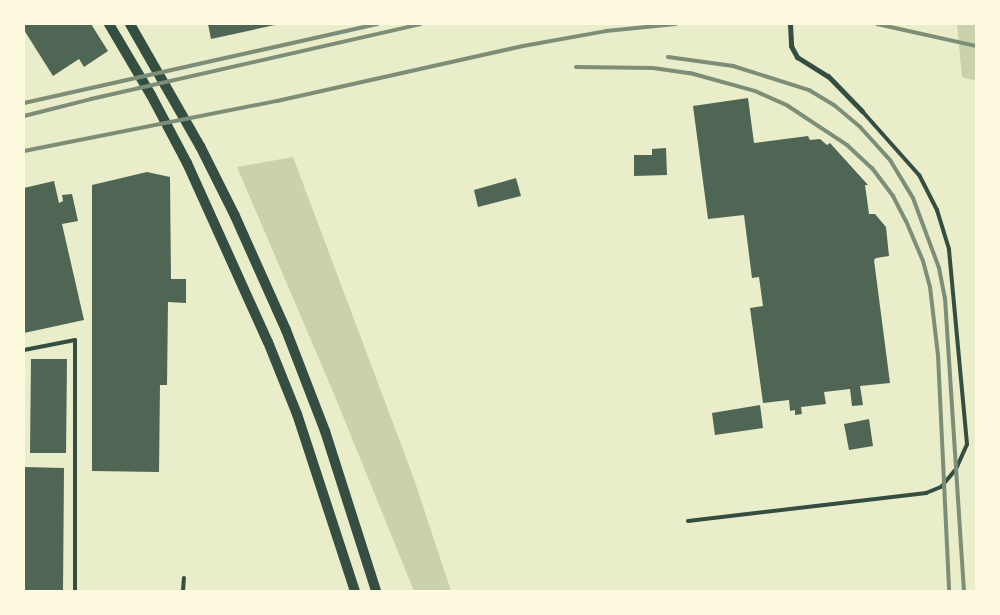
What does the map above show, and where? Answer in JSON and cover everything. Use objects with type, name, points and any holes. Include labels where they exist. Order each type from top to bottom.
[{"type":"main road","points":[[109,24],[151,95],[187,164],[268,342],[297,414],[355,591]]},
{"type":"main road","points":[[130,24],[200,146],[235,216],[286,330],[324,431],[376,591]]},
{"type":"street","points":[[790,24],[791,46],[797,57],[828,76],[862,110]]},
{"type":"lane","points":[[688,521],[926,492],[941,487],[956,469],[967,444],[949,249],[937,210],[920,175],[862,110]]},
{"type":"lane","points":[[24,350],[75,340],[75,591]]},
{"type":"lane","points":[[183,591],[184,578]]},
{"type":"green space","points":[[957,24],[976,24],[976,81],[962,77]]},
{"type":"green space","points":[[293,157],[414,479],[451,591],[414,591],[334,394],[237,167]]},
{"type":"building","points":[[24,24],[91,24],[108,51],[84,67],[79,59],[53,76],[24,30]]},
{"type":"building","points":[[208,24],[275,24],[275,25],[211,39]]},
{"type":"building","points":[[748,98],[754,143],[808,136],[810,140],[820,139],[827,145],[830,143],[868,185],[865,185],[869,214],[875,214],[886,227],[889,256],[874,260],[890,383],[860,386],[863,405],[852,406],[850,389],[824,392],[826,404],[801,407],[802,414],[795,415],[795,410],[790,411],[789,400],[763,403],[750,308],[763,306],[759,277],[752,278],[744,215],[708,219],[693,106]]},
{"type":"building","points":[[666,148],[667,175],[634,176],[634,155],[652,155],[652,149]]},
{"type":"building","points":[[147,172],[170,177],[171,279],[186,279],[186,303],[168,302],[167,385],[160,385],[159,472],[92,471],[92,185]]},
{"type":"building","points":[[516,178],[521,196],[478,207],[474,190]]},
{"type":"building","points":[[54,181],[59,203],[63,201],[62,195],[72,194],[78,221],[62,224],[84,320],[24,333],[24,188]]},
{"type":"building","points":[[31,359],[67,359],[66,453],[30,453]]},
{"type":"building","points":[[760,405],[763,428],[715,435],[712,413]]},
{"type":"building","points":[[869,419],[873,446],[849,450],[844,424]]},
{"type":"building","points":[[24,467],[64,468],[63,591],[24,591]]},
{"type":"railway","points":[[24,103],[377,24]]},
{"type":"railway","points":[[24,116],[421,24]]},
{"type":"railway","points":[[24,151],[277,101],[523,46],[606,31],[676,24]]},
{"type":"railway","points":[[877,24],[976,46]]},
{"type":"railway","points":[[668,57],[733,66],[809,90],[834,105],[861,128],[890,160],[913,198],[939,268],[945,298],[964,591]]},
{"type":"railway","points":[[576,67],[653,68],[690,73],[755,91],[788,106],[847,145],[872,168],[893,196],[923,261],[930,287],[938,355],[949,591]]}]
